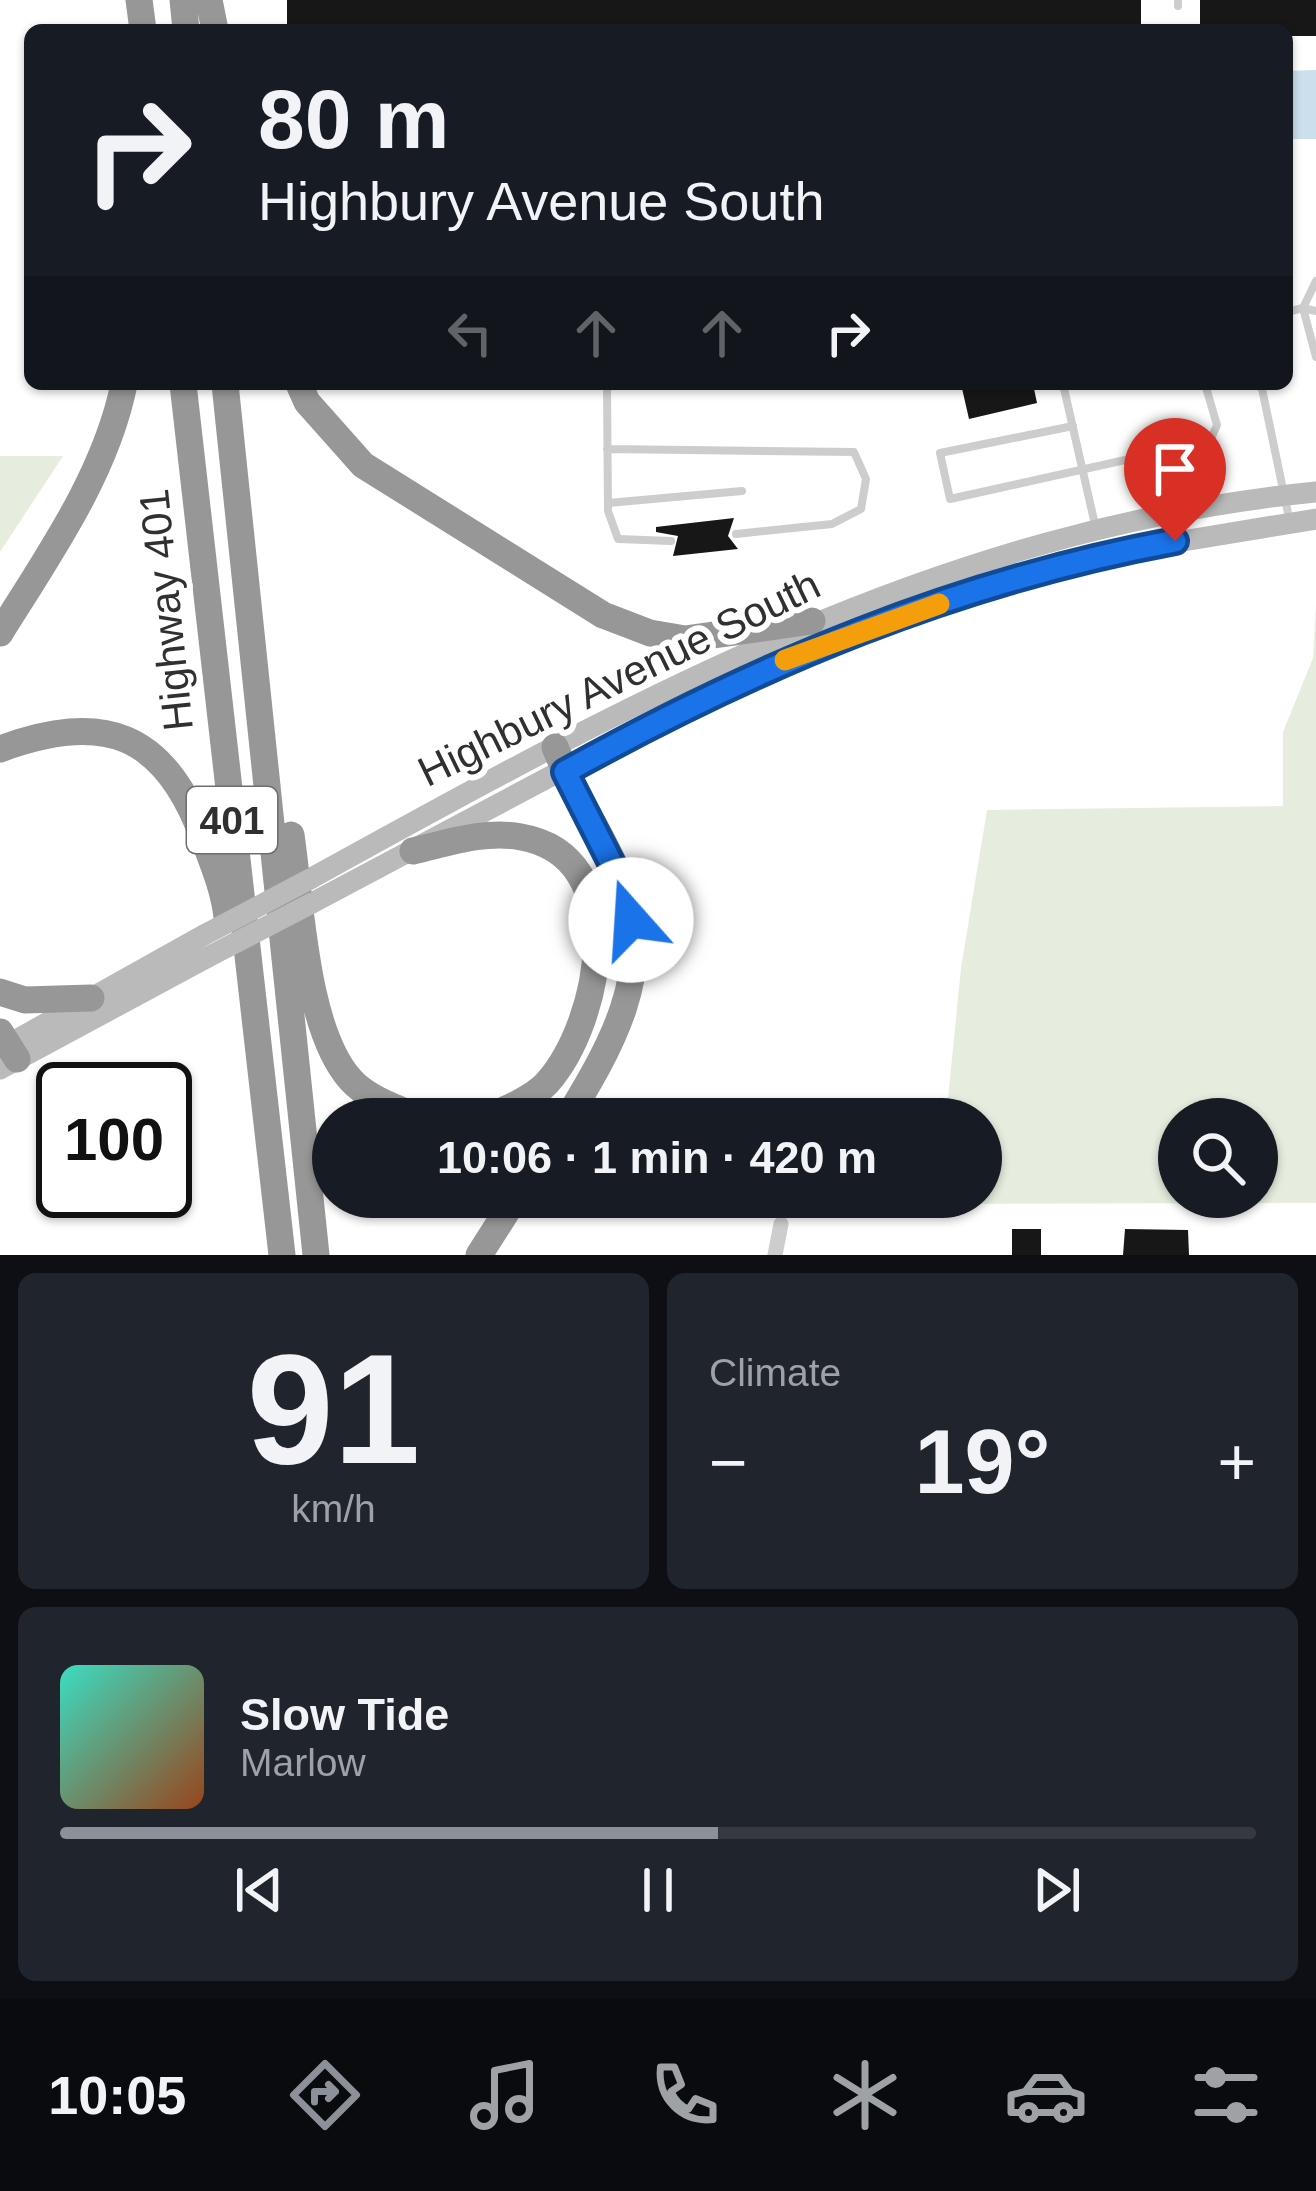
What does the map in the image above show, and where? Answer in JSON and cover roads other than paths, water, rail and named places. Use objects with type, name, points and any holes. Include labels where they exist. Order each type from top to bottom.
[{"type":"highway","points":[[0,633],[86,487],[117,417],[123,390]]},
{"type":"highway","name":"Highway 401","points":[[184,390],[281,1255]]},
{"type":"highway","name":"Highway 401","points":[[226,390],[316,1255]]},
{"type":"highway","points":[[302,390],[363,465],[603,614],[650,633],[685,639],[812,621]]},
{"type":"highway","points":[[250,608],[274,723],[315,995],[333,1055],[352,1082],[383,1098]]},
{"type":"highway","points":[[0,749],[76,728],[122,738],[169,766],[225,895],[260,1174],[281,1255]]},
{"type":"highway","points":[[560,759],[624,888],[636,958],[608,1052],[580,1098]]},
{"type":"highway","points":[[413,850],[489,834],[524,837],[559,850],[581,882],[598,929],[594,992],[546,1084],[521,1098]]},
{"type":"highway","points":[[0,992],[25,1000],[91,998]]},
{"type":"highway","points":[[478,1255],[502,1218]]},
{"type":"main road","name":"Highbury Avenue South","points":[[5,1051],[91,998],[312,903],[413,850],[560,759],[812,621],[954,570],[1096,529],[1316,492]]},
{"type":"main road","name":"Highbury Avenue South","points":[[5,1051],[206,946],[310,879],[560,759],[820,645],[1080,560],[1316,518]]},
{"type":"street","points":[[775,1255],[781,1223]]},
{"type":"lane","points":[[1316,281],[1303,308],[1316,357]]},
{"type":"lane","points":[[1293,310],[1316,310]]},
{"type":"lane","points":[[607,390],[608,503],[618,539],[671,541]]},
{"type":"lane","points":[[1064,390],[1096,529]]},
{"type":"lane","points":[[1073,426],[940,453],[950,499],[1210,440],[1217,424],[1207,390]]},
{"type":"lane","points":[[1263,390],[1289,522]]},
{"type":"lane","points":[[607,449],[854,452],[866,479],[861,509],[832,524],[736,534]]},
{"type":"lane","points":[[608,503],[742,491]]},
{"type":"water","points":[[1316,70],[1316,139],[1293,139],[1293,71]]}]
